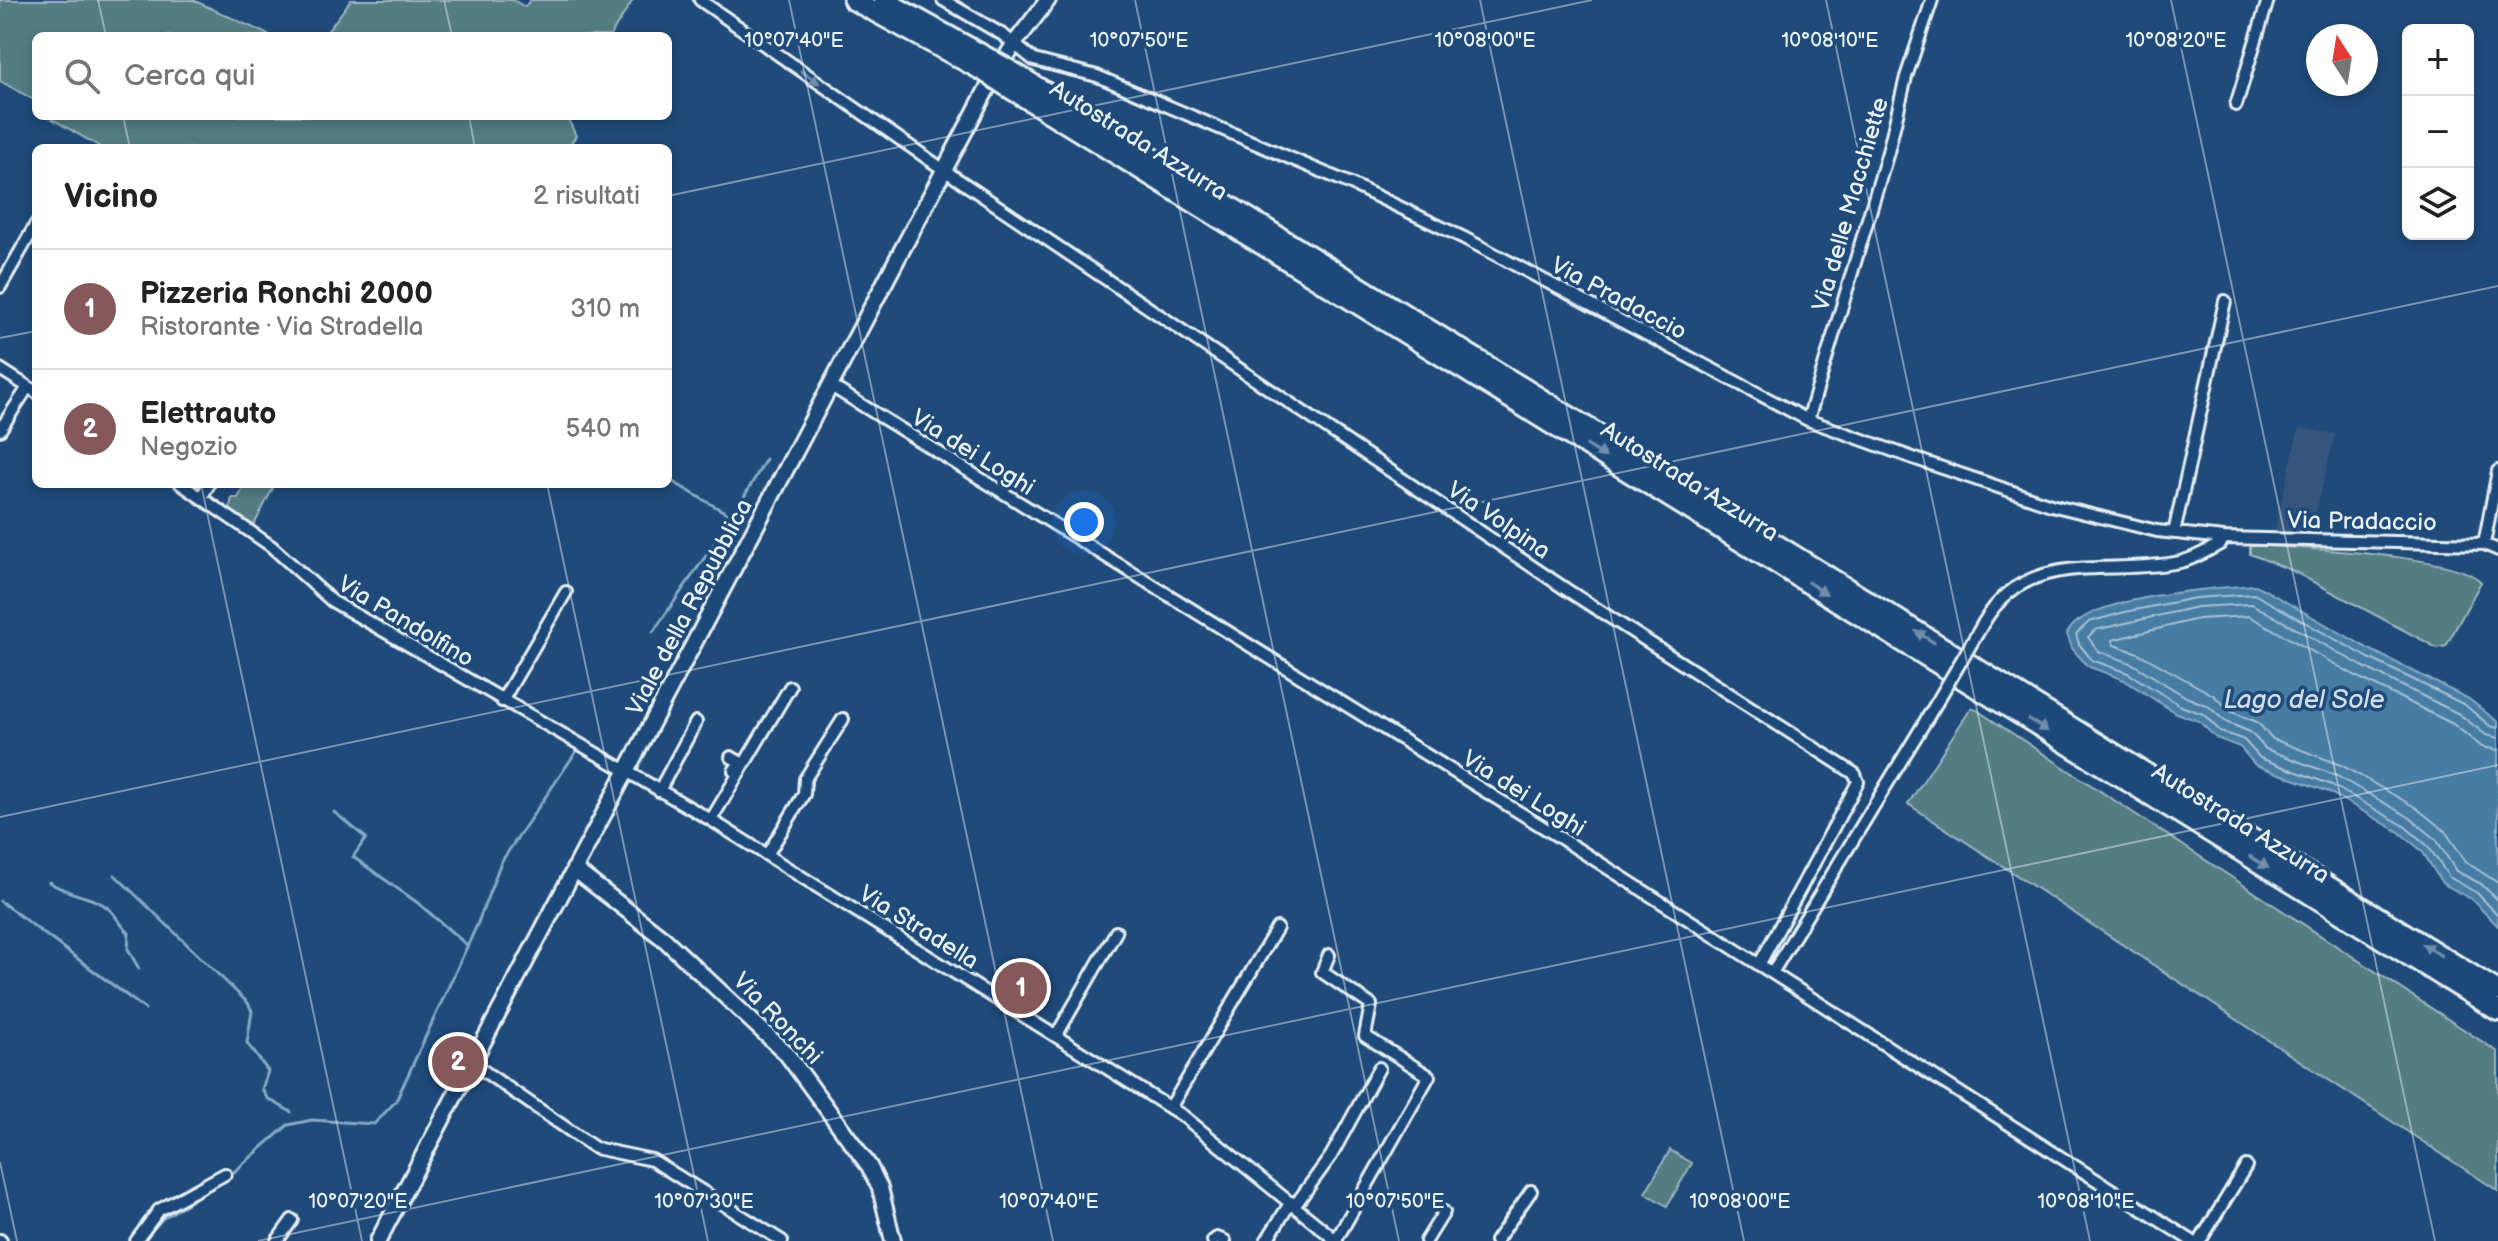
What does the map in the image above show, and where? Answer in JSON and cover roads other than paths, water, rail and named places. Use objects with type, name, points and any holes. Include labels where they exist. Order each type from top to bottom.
[{"type":"highway","name":"Autostrada Azzurra","points":[[853,0],[987,66]]},
{"type":"highway","name":"Autostrada Azzurra","points":[[884,0],[2498,991]]},
{"type":"highway","name":"Autostrada Azzurra","points":[[1009,79],[2498,1011]]},
{"type":"main road","name":"Viale della Repubblica","points":[[378,1241],[944,170],[1014,44],[1048,0]]},
{"type":"main road","name":"Via Ronchi","points":[[574,869],[664,939],[786,1053],[869,1166],[880,1188],[893,1241]]},
{"type":"street","name":"Via Volpina","points":[[700,0],[944,170],[1567,590],[1855,774],[1858,782],[1759,965]]},
{"type":"street","name":"Via Pradaccio","points":[[943,0],[1034,60],[1097,76],[1351,184],[1464,238],[1808,420],[2051,505],[2174,533],[2224,538],[2484,544],[2498,550]]},
{"type":"street","name":"Via delle Macchiette","points":[[1808,420],[1888,152],[1906,77],[1932,0]]},
{"type":"street","points":[[2236,105],[2268,0]]},
{"type":"street","points":[[0,287],[32,231]]},
{"type":"street","points":[[2174,533],[2225,301]]},
{"type":"street","points":[[0,369],[32,388]]},
{"type":"street","name":"Via dei Loghi","points":[[831,386],[1772,973],[2192,1241]]},
{"type":"street","points":[[0,430],[32,390]]},
{"type":"street","points":[[2484,544],[2498,471]]},
{"type":"street","name":"Via Pandolfino","points":[[187,488],[271,546],[332,601],[626,771]]},
{"type":"street","points":[[201,498],[207,488]]},
{"type":"street","points":[[1772,973],[1994,604],[2013,587],[2033,577],[2073,569],[2175,563],[2220,544],[2224,538]]},
{"type":"street","points":[[502,701],[566,592]]},
{"type":"street","points":[[709,819],[790,687]]},
{"type":"street","points":[[767,855],[804,794],[805,779],[843,719]]},
{"type":"street","points":[[659,791],[696,722]]},
{"type":"street","points":[[709,819],[740,762],[731,757]]},
{"type":"street","name":"Via Stradella","points":[[626,771],[709,819],[1170,1108],[1294,1203],[1337,1241]]},
{"type":"street","points":[[1170,1108],[1277,928]]},
{"type":"street","points":[[1056,1036],[1116,932]]},
{"type":"street","points":[[1329,955],[1322,972],[1371,1005],[1365,1036],[1429,1076],[1337,1241]]},
{"type":"street","points":[[472,1063],[595,1148],[652,1160],[782,1241]]},
{"type":"street","points":[[1266,1241],[1331,1156],[1379,1068]]},
{"type":"street","points":[[2200,1241],[2246,1166]]},
{"type":"street","points":[[136,1241],[159,1210],[225,1174]]},
{"type":"street","points":[[1496,1241],[1531,1191]]},
{"type":"street","points":[[1426,1241],[1444,1212]]},
{"type":"street","points":[[277,1241],[292,1220]]},
{"type":"street","points":[[1213,1241],[1217,1238],[1225,1241]]},
{"type":"water","name":"Lago del Sole","points":[[2256,585],[2371,650],[2469,699],[2498,722],[2498,926],[2471,899],[2442,883],[2422,851],[2399,832],[2329,792],[2255,765],[2240,747],[2216,738],[2199,721],[2176,713],[2124,680],[2087,666],[2072,648],[2067,634],[2078,621],[2123,603],[2153,596]]},
{"type":"waterway","points":[[653,632],[730,521],[766,459]]},
{"type":"waterway","points":[[672,481],[728,514]]},
{"type":"waterway","points":[[228,1177],[288,1125],[312,1120],[374,1124],[396,1101],[477,925],[501,862],[578,749]]},
{"type":"waterway","points":[[334,812],[366,838],[353,857],[418,903],[468,946]]},
{"type":"waterway","points":[[115,875],[248,1003],[252,1011],[247,1043],[268,1071],[262,1089],[267,1098],[291,1112]]},
{"type":"waterway","points":[[49,882],[108,908],[129,933],[128,949],[139,969]]},
{"type":"waterway","points":[[0,901],[145,1009]]},
{"type":"waterway","points":[[143,1241],[162,1219],[222,1181]]},
{"type":"place","name":"Pizzeria Ronchi 2000","points":[[1021,988]]},
{"type":"place","name":"Elettrauto","points":[[458,1062]]}]
